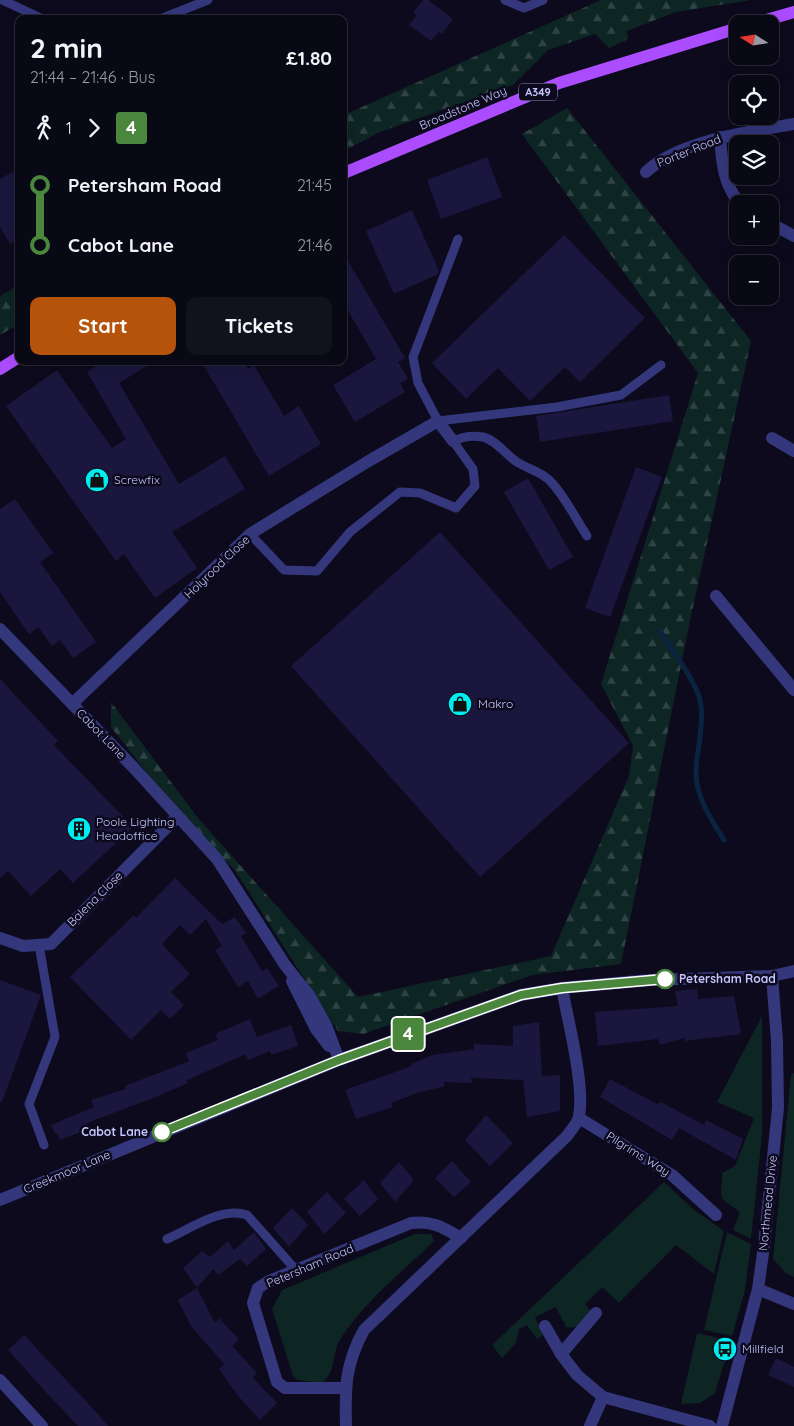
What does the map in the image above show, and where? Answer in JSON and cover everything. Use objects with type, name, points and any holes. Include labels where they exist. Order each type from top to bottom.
[{"type":"main road","points":[[779,16],[794,12]]},
{"type":"main road","name":"Broadstone Way","points":[[347,172],[559,83],[729,31]]},
{"type":"main road","points":[[0,369],[15,360]]},
{"type":"street","name":"Porter Road","points":[[646,172],[657,161],[720,137],[794,124]]},
{"type":"street","points":[[720,137],[722,165],[729,191],[732,195]]},
{"type":"street","points":[[779,228],[794,236]]},
{"type":"street","points":[[438,421],[453,441]]},
{"type":"street","name":"Holyrood Close","points":[[72,704],[250,534],[438,421]]},
{"type":"street","points":[[772,438],[794,451]]},
{"type":"street","points":[[716,596],[794,690]]},
{"type":"street","name":"Cabot Lane","points":[[0,628],[134,768],[217,859],[285,965],[308,995],[326,1026],[339,1060]]},
{"type":"street","name":"Balena Close","points":[[39,945],[51,944],[177,817]]},
{"type":"street","points":[[0,938],[23,946],[39,945]]},
{"type":"street","name":"Creekmoor Lane","points":[[0,1200],[339,1060],[521,995],[562,988],[650,980],[772,976],[794,972]]},
{"type":"street","name":"Northmead Drive","points":[[722,1426],[758,1289],[778,1108],[777,1041],[772,976]]},
{"type":"street","points":[[346,1426],[345,1388],[348,1368],[354,1348],[364,1330],[567,1136],[579,1118],[580,1099],[574,1052],[562,988]]},
{"type":"street","name":"Pilgrims Way","points":[[579,1118],[672,1174],[716,1215]]},
{"type":"street","name":"Petersham Road","points":[[345,1388],[285,1388],[277,1382],[253,1303],[258,1288],[269,1281],[412,1223],[426,1221],[440,1225],[461,1238]]},
{"type":"street","points":[[758,1289],[794,1304]]},
{"type":"street","points":[[561,1354],[596,1313]]},
{"type":"street","points":[[545,1326],[561,1354],[577,1375],[603,1397],[710,1426]]},
{"type":"street","points":[[0,1380],[42,1426]]},
{"type":"street","points":[[590,1426],[603,1397]]},
{"type":"lane","points":[[2,0],[34,15]]},
{"type":"lane","points":[[170,15],[207,0]]},
{"type":"lane","points":[[505,0],[524,8],[544,0]]},
{"type":"lane","points":[[458,239],[413,357],[418,383],[438,421],[557,407],[620,395],[662,365]]},
{"type":"lane","points":[[250,534],[284,570],[317,571],[350,532],[400,492],[420,493],[456,508],[475,486],[473,469],[453,441],[461,437],[483,437],[494,443],[519,463],[543,474],[554,484],[587,536]]},
{"type":"lane","points":[[39,945],[55,1037],[29,1104],[44,1145]]},
{"type":"lane","points":[[167,1239],[226,1213],[239,1212],[247,1215],[296,1270]]},
{"type":"green space","points":[[601,0],[751,0],[676,12],[627,31],[628,39],[609,48],[595,34],[548,50],[513,85],[380,132],[347,149],[347,114]]},
{"type":"green space","points":[[567,108],[751,341],[691,616],[621,964],[532,975],[363,1034],[338,1031],[234,869],[179,814],[111,727],[111,702],[198,818],[358,997],[551,956],[629,776],[633,746],[601,684],[698,373],[522,134]]},
{"type":"green space","points":[[15,287],[15,326],[0,335],[0,296]]},
{"type":"green space","points":[[762,1016],[762,1135],[751,1239],[733,1230],[740,1212],[723,1200],[721,1193],[722,1173],[735,1166],[754,1118],[717,1102]]},
{"type":"green space","points":[[794,1073],[794,1277],[786,1273],[773,1259],[791,1075]]},
{"type":"green space","points":[[664,1182],[693,1209],[724,1231],[714,1274],[676,1245],[619,1303],[602,1287],[585,1304],[592,1312],[581,1324],[571,1328],[566,1327],[556,1307],[535,1317],[543,1335],[537,1339],[527,1325],[519,1329],[516,1343],[502,1358],[492,1345]]},
{"type":"green space","points":[[727,1232],[751,1244],[745,1290],[732,1336],[704,1330]]},
{"type":"green space","points":[[415,1234],[431,1234],[434,1241],[373,1299],[351,1324],[338,1344],[332,1368],[327,1378],[322,1383],[297,1380],[293,1376],[272,1309],[282,1290]]},
{"type":"green space","points":[[697,1333],[731,1341],[715,1393],[700,1403],[681,1404]]},
{"type":"building","points":[[423,0],[428,0],[453,19],[442,34],[439,32],[431,41],[409,25],[417,15],[413,12]]},
{"type":"building","points":[[487,157],[502,197],[441,219],[427,180]]},
{"type":"building","points":[[15,170],[15,241],[10,244],[0,227],[0,179]]},
{"type":"building","points":[[412,210],[439,271],[438,274],[394,294],[366,231]]},
{"type":"building","points":[[564,235],[645,318],[580,382],[565,367],[530,401],[498,368],[466,399],[432,363]]},
{"type":"building","points":[[347,259],[405,358],[398,362],[408,379],[400,383],[405,392],[355,422],[333,385],[376,359],[347,309]]},
{"type":"building","name":"Screwfix","points":[[98,365],[148,365],[119,383],[179,484],[225,456],[245,489],[172,532],[197,568],[155,598],[124,554],[116,561],[6,406],[57,370],[112,448],[126,439],[87,372]]},
{"type":"building","points":[[203,365],[246,365],[248,369],[254,365],[284,416],[299,406],[321,444],[269,476]]},
{"type":"building","points":[[669,395],[673,421],[540,442],[536,416]]},
{"type":"building","points":[[636,467],[662,477],[610,617],[585,608]]},
{"type":"building","points":[[528,478],[573,557],[549,570],[504,492]]},
{"type":"building","points":[[15,499],[53,553],[40,562],[96,642],[73,658],[60,640],[52,646],[38,627],[29,634],[0,592],[0,509]]},
{"type":"building","name":"Makro","points":[[440,532],[629,743],[480,877],[291,666]]},
{"type":"building","points":[[0,679],[58,741],[54,745],[133,827],[73,883],[60,869],[31,896],[8,871],[0,878]]},
{"type":"building","points":[[175,878],[222,924],[235,917],[246,933],[241,936],[262,971],[267,968],[279,986],[258,999],[248,981],[238,987],[215,950],[222,946],[206,919],[190,935],[180,925],[162,944],[190,974],[171,992],[184,1005],[170,1019],[161,1010],[131,1040],[70,977],[134,915],[136,918]]},
{"type":"building","points":[[0,980],[41,995],[2,1102],[0,1102]]},
{"type":"building","points":[[697,989],[698,999],[734,996],[741,1034],[685,1041],[684,1038],[660,1045],[658,1039],[598,1046],[595,1012],[678,1006],[675,991]]},
{"type":"building","points":[[250,1019],[257,1037],[291,1025],[298,1046],[271,1055],[270,1051],[248,1060],[246,1054],[187,1080],[188,1083],[87,1123],[89,1129],[60,1140],[57,1133],[55,1134],[51,1125],[94,1107],[91,1100],[126,1089],[125,1086],[189,1061],[186,1053],[218,1040],[215,1034]]},
{"type":"building","points":[[539,1022],[542,1076],[560,1075],[560,1111],[527,1117],[523,1080],[471,1078],[472,1083],[444,1082],[445,1086],[417,1093],[391,1103],[393,1107],[356,1119],[345,1090],[412,1066],[411,1064],[433,1055],[474,1049],[474,1044],[513,1046],[513,1026]]},
{"type":"building","points":[[610,1079],[657,1104],[661,1102],[704,1125],[706,1120],[743,1139],[736,1160],[679,1128],[672,1140],[600,1097]]},
{"type":"building","points":[[486,1115],[513,1143],[490,1166],[465,1140]]},
{"type":"building","points":[[452,1161],[471,1182],[454,1197],[435,1178]]},
{"type":"building","points":[[399,1162],[414,1180],[395,1202],[380,1183]]},
{"type":"building","points":[[364,1180],[378,1199],[360,1216],[344,1199]]},
{"type":"building","points":[[327,1192],[346,1213],[324,1234],[307,1212]]},
{"type":"building","points":[[292,1208],[308,1225],[289,1247],[273,1228]]},
{"type":"building","points":[[254,1232],[266,1249],[247,1266],[240,1259],[218,1275],[213,1269],[197,1288],[183,1268],[202,1251],[210,1257],[228,1241],[234,1250]]},
{"type":"building","points":[[197,1288],[215,1323],[219,1318],[239,1339],[232,1346],[257,1373],[253,1378],[277,1403],[260,1420],[238,1396],[219,1369],[224,1364],[191,1326],[178,1300]]},
{"type":"building","points":[[24,1335],[108,1426],[78,1426],[45,1391],[8,1350]]},
{"type":"building","points":[[776,1358],[794,1367],[794,1387],[768,1375]]},
{"type":"waterway","points":[[660,631],[684,667],[699,697],[702,721],[696,780],[705,807],[724,840]]},
{"type":"bus line","name":"4","points":[[162,1132],[339,1060],[521,995],[562,988],[665,979]]},
{"type":"place","name":"Screwfix","points":[[97,480]]},
{"type":"place","name":"Makro","points":[[460,704]]},
{"type":"place","name":"Poole Lighting Headoffice","points":[[79,829]]},
{"type":"place","name":"Petersham Road","points":[[665,979]]},
{"type":"place","name":"Cabot Lane","points":[[162,1132]]},
{"type":"place","name":"Millfield","points":[[725,1349]]}]
